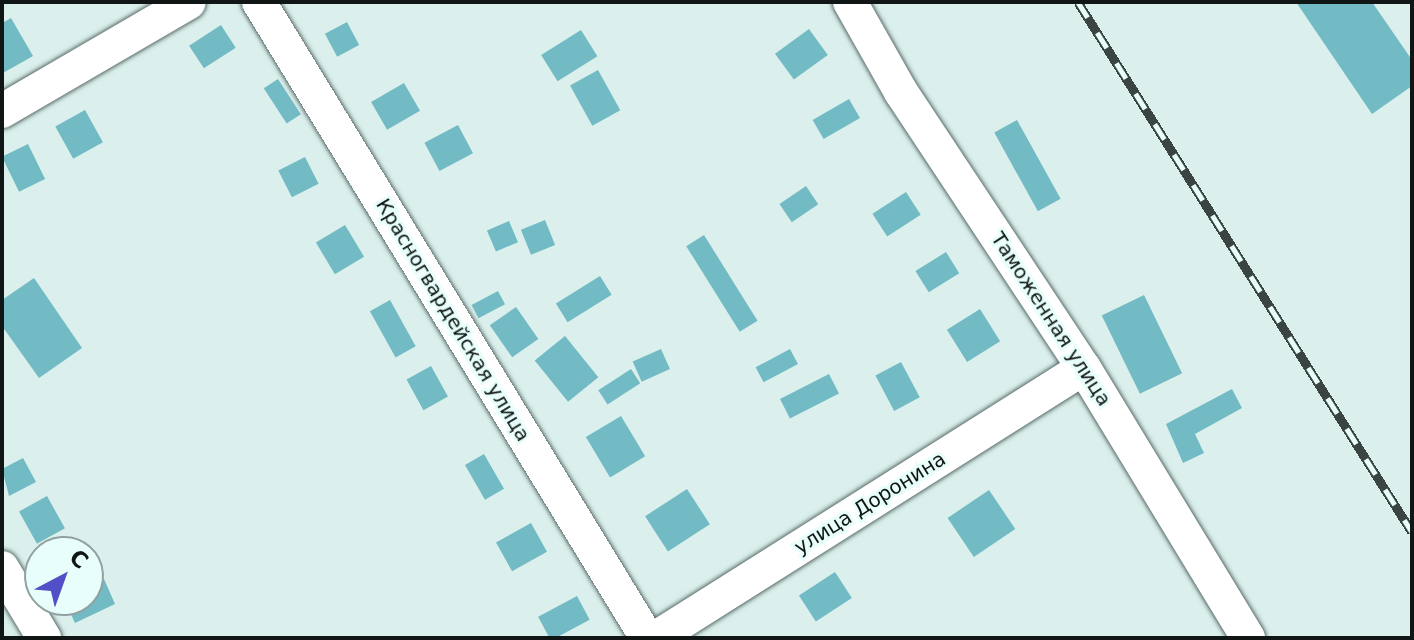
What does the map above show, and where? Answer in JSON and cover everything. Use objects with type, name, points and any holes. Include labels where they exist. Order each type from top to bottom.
[{"type":"street","points":[[2,111],[189,2]]},
{"type":"street","name":"Красногвардейская улица","points":[[259,2],[647,638]]},
{"type":"street","name":"Таможенная улица","points":[[850,2],[901,92],[1084,368],[1248,638]]},
{"type":"street","name":"улица Доронина","points":[[656,638],[1084,368]]},
{"type":"street","points":[[2,568],[44,638]]},
{"type":"building","points":[[1296,2],[1372,2],[1412,60],[1412,86],[1372,114]]},
{"type":"building","points":[[11,18],[33,56],[3,73],[2,23]]},
{"type":"building","points":[[347,22],[359,45],[337,57],[325,34]]},
{"type":"building","points":[[221,25],[236,48],[204,68],[189,46]]},
{"type":"building","points":[[809,29],[828,55],[794,80],[775,54]]},
{"type":"building","points":[[581,30],[597,56],[558,81],[541,55]]},
{"type":"building","points":[[598,70],[620,110],[592,126],[570,86]]},
{"type":"building","points":[[278,79],[301,114],[287,123],[264,88]]},
{"type":"building","points":[[404,83],[420,111],[387,130],[371,102]]},
{"type":"building","points":[[849,99],[860,118],[824,139],[813,120]]},
{"type":"building","points":[[85,110],[103,142],[73,159],[55,126]]},
{"type":"building","points":[[1017,120],[1061,199],[1038,211],[994,133]]},
{"type":"building","points":[[458,125],[473,153],[439,171],[424,143]]},
{"type":"building","points":[[28,144],[45,179],[19,192],[2,157]]},
{"type":"building","points":[[305,157],[319,184],[292,197],[278,171]]},
{"type":"building","points":[[806,186],[818,204],[792,222],[779,204]]},
{"type":"building","points":[[906,192],[921,215],[887,236],[872,214]]},
{"type":"building","points":[[545,220],[555,245],[531,255],[521,230]]},
{"type":"building","points":[[509,221],[518,242],[496,252],[487,230]]},
{"type":"building","points":[[345,225],[364,257],[335,274],[316,243]]},
{"type":"building","points":[[704,235],[758,321],[740,332],[686,246]]},
{"type":"building","points":[[946,252],[959,273],[929,292],[915,271]]},
{"type":"building","points":[[600,276],[612,295],[568,322],[556,304]]},
{"type":"building","points":[[34,278],[82,348],[39,378],[2,326],[2,300]]},
{"type":"building","points":[[498,291],[505,304],[479,318],[472,305]]},
{"type":"building","points":[[1144,295],[1182,373],[1140,394],[1102,316]]},
{"type":"building","points":[[390,300],[416,346],[396,358],[370,311]]},
{"type":"building","points":[[516,307],[538,339],[512,357],[490,325]]},
{"type":"building","points":[[980,309],[1000,341],[967,362],[947,330]]},
{"type":"building","points":[[565,336],[598,377],[568,402],[535,361]]},
{"type":"building","points":[[661,349],[670,369],[642,382],[633,362]]},
{"type":"building","points":[[790,349],[798,364],[764,382],[756,367]]},
{"type":"building","points":[[901,362],[920,397],[894,411],[875,376]]},
{"type":"building","points":[[431,366],[448,397],[423,410],[407,380]]},
{"type":"building","points":[[631,369],[640,383],[608,404],[598,390]]},
{"type":"building","points":[[829,374],[839,394],[790,419],[780,399]]},
{"type":"building","points":[[1232,389],[1242,408],[1195,434],[1204,453],[1183,463],[1166,424]]},
{"type":"building","points":[[621,416],[645,456],[610,477],[586,437]]},
{"type":"building","points":[[484,454],[504,489],[485,500],[465,465]]},
{"type":"building","points":[[23,458],[36,482],[9,496],[2,469]]},
{"type":"building","points":[[687,489],[710,524],[668,551],[645,516]]},
{"type":"building","points":[[989,490],[1015,529],[974,557],[948,518]]},
{"type":"building","points":[[47,496],[65,528],[51,536],[33,536],[19,512]]},
{"type":"building","points":[[531,523],[547,552],[512,571],[496,542]]},
{"type":"building","points":[[835,572],[852,598],[816,621],[799,595]]},
{"type":"building","points":[[104,579],[115,604],[104,609]]},
{"type":"building","points":[[577,596],[590,620],[556,638],[549,638],[538,617]]},
{"type":"building","points":[[72,616],[90,616],[75,623]]},
{"type":"railway","points":[[1078,2],[1412,532]]}]
